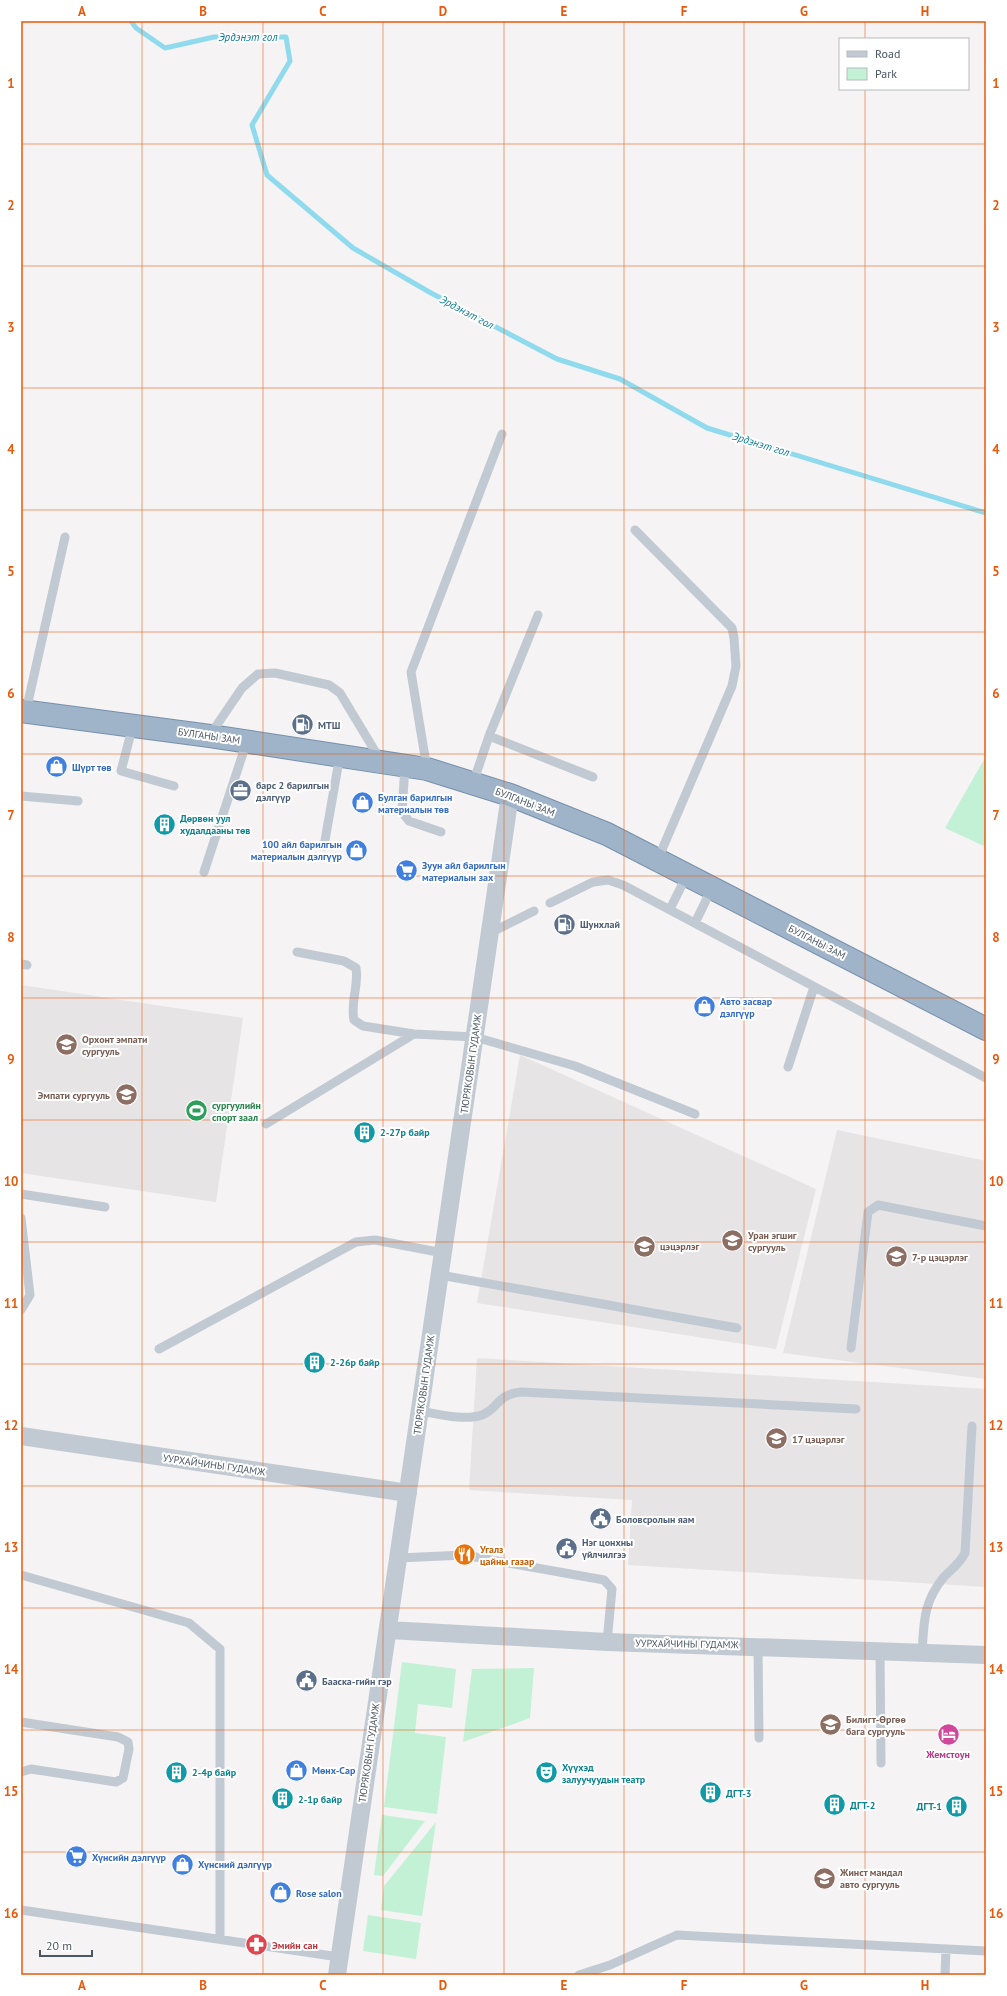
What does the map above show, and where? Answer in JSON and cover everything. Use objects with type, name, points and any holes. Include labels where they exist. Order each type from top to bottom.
[{"type":"highway","name":"БУЛГАНЫ ЗАМ","points":[[24,711],[247,741],[427,769],[510,795],[607,834],[986,1029]]},
{"type":"street","name":"ТЮРЯКОВЫН ГУДАМЖ","points":[[337,1975],[510,795]]},
{"type":"street","name":"УУРХАЙЧИНЫ ГУДАМЖ","points":[[21,1436],[408,1493]]},
{"type":"street","name":"УУРХАЙЧИНЫ ГУДАМЖ","points":[[388,1630],[607,1642],[986,1655]]},
{"type":"lane","points":[[427,769],[411,672],[502,434]]},
{"type":"lane","points":[[635,530],[732,628],[736,650],[736,666],[732,686],[658,860]]},
{"type":"lane","points":[[24,711],[65,538]]},
{"type":"lane","points":[[473,783],[489,736],[538,615]]},
{"type":"lane","points":[[210,736],[242,688],[258,674],[275,673],[329,685],[340,693],[382,762]]},
{"type":"lane","points":[[133,725],[121,771],[174,786]]},
{"type":"lane","points":[[489,736],[593,777]]},
{"type":"lane","points":[[204,872],[247,741]]},
{"type":"lane","points":[[324,846],[340,755]]},
{"type":"lane","points":[[405,766],[402,812],[409,821],[441,832]]},
{"type":"lane","points":[[21,796],[78,801]]},
{"type":"lane","points":[[670,910],[687,875]]},
{"type":"lane","points":[[550,903],[593,882],[608,880],[623,885],[986,1078]]},
{"type":"lane","points":[[695,923],[712,888]]},
{"type":"lane","points":[[490,933],[534,911]]},
{"type":"lane","points":[[297,952],[344,961],[356,968],[358,980],[351,1009],[354,1020],[363,1026],[414,1034],[475,1037],[575,1066],[695,1114]]},
{"type":"lane","points":[[788,1067],[814,987]]},
{"type":"lane","points":[[266,1124],[414,1034]]},
{"type":"lane","points":[[21,1194],[105,1207]]},
{"type":"lane","points":[[851,1348],[868,1212],[878,1205],[986,1226]]},
{"type":"lane","points":[[21,1218],[30,1295],[21,1310]]},
{"type":"lane","points":[[159,1348],[356,1242],[375,1240],[443,1253]]},
{"type":"lane","points":[[440,1275],[736,1328]]},
{"type":"lane","points":[[420,1411],[471,1417],[482,1415],[490,1411],[504,1396],[521,1392],[856,1409]]},
{"type":"lane","points":[[922,1653],[925,1614],[928,1601],[943,1578],[960,1563],[965,1553],[972,1426]]},
{"type":"lane","points":[[398,1558],[464,1555],[604,1580],[612,1589],[607,1642]]},
{"type":"lane","points":[[21,1575],[189,1623],[220,1649],[220,1939]]},
{"type":"lane","points":[[758,1646],[759,1738]]},
{"type":"lane","points":[[880,1652],[881,1763]]},
{"type":"lane","points":[[21,1722],[118,1737],[128,1742],[129,1749],[124,1778],[116,1782],[30,1770],[21,1772]]},
{"type":"lane","points":[[21,1910],[339,1957]]},
{"type":"lane","points":[[579,1975],[610,1964],[677,1935],[986,1951]]},
{"type":"lane","points":[[945,1975],[946,1949]]},
{"type":"shaded area","name":"Эмпати сургууль","points":[[21,985],[243,1018],[216,1202],[21,1173]]},
{"type":"shaded area","name":"цэцэрлэг","points":[[520,1055],[816,1189],[776,1349],[477,1303]]},
{"type":"shaded area","name":"7-р цэцэрлэг","points":[[837,1130],[986,1161],[986,1379],[783,1353]]},
{"type":"shaded area","points":[[477,1358],[986,1389],[986,1587],[628,1565],[632,1500],[469,1490]]},
{"type":"green space","points":[[986,756],[986,847],[945,828]]},
{"type":"green space","points":[[402,1662],[456,1669],[452,1708],[418,1704],[415,1733],[446,1737],[437,1814],[384,1807]]},
{"type":"green space","points":[[534,1668],[530,1718],[463,1742],[472,1669]]},
{"type":"green space","points":[[382,1815],[425,1821],[383,1876],[374,1875]]},
{"type":"green space","points":[[436,1822],[422,1916],[381,1910],[384,1886]]},
{"type":"green space","points":[[368,1915],[421,1923],[416,1959],[363,1951]]},
{"type":"waterway","name":"Эрдэнэт гол","points":[[131,21],[136,28],[165,48],[214,37],[286,37],[290,61],[252,125],[267,175],[353,248],[431,293],[557,359],[620,379],[707,428],[986,513]]},
{"type":"place","name":"МТШ","points":[[302,725]]},
{"type":"place","name":"Шүрт төв","points":[[57,767]]},
{"type":"place","name":"барс 2 барилгын дэлгүүр","points":[[240,791]]},
{"type":"place","name":"Булган барилгын материалын төв","points":[[362,803]]},
{"type":"place","name":"Дөрвөн уул худалдааны төв","points":[[164,824]]},
{"type":"place","name":"100 айл барилгын материалын дэлгүүр","points":[[357,850]]},
{"type":"place","name":"Зуун айл барилгын материалын зах","points":[[406,871]]},
{"type":"place","name":"Шунхлай","points":[[564,924]]},
{"type":"place","name":"Авто засвар дэлгүүр","points":[[705,1007]]},
{"type":"place","name":"Орхонт эмпати сургууль","points":[[66,1045]]},
{"type":"place","name":"Эмпати сургууль","points":[[126,1095]]},
{"type":"place","name":"сургуулийн спорт заал","points":[[196,1111]]},
{"type":"place","name":"2-27р байр","points":[[365,1132]]},
{"type":"place","name":"Уран эгшиг сургууль","points":[[732,1241]]},
{"type":"place","name":"цэцэрлэг","points":[[644,1246]]},
{"type":"place","name":"7-р цэцэрлэг","points":[[896,1257]]},
{"type":"place","name":"2-26р байр","points":[[315,1362]]},
{"type":"place","name":"17 цэцэрлэг","points":[[777,1439]]},
{"type":"place","name":"Боловсролын яам","points":[[600,1519]]},
{"type":"place","name":"Нэг цонхны үйлчилгээ","points":[[567,1548]]},
{"type":"place","name":"Угалз цайны газар","points":[[464,1555]]},
{"type":"place","name":"Бааска-гийн гэр","points":[[307,1681]]},
{"type":"place","name":"Билигт-Өргөө бага сургууль","points":[[831,1725]]},
{"type":"place","name":"Жемстоун","points":[[948,1734]]},
{"type":"place","name":"Мөнх-Сар","points":[[297,1770]]},
{"type":"place","name":"2-4р байр","points":[[176,1772]]},
{"type":"place","name":"Хүүхэд залуучуудын театр","points":[[547,1773]]},
{"type":"place","name":"ДГТ-3","points":[[711,1793]]},
{"type":"place","name":"2-1р байр","points":[[283,1799]]},
{"type":"place","name":"ДГТ-2","points":[[835,1805]]},
{"type":"place","name":"ДГТ-1","points":[[957,1806]]},
{"type":"place","name":"Хүнсийн дэлгүүр","points":[[76,1857]]},
{"type":"place","name":"Хүнсний дэлгүүр","points":[[183,1864]]},
{"type":"place","name":"Жинст мандал авто сургууль","points":[[824,1878]]},
{"type":"place","name":"Rose salon","points":[[281,1893]]},
{"type":"place","name":"Эмийн сан","points":[[257,1945]]}]
